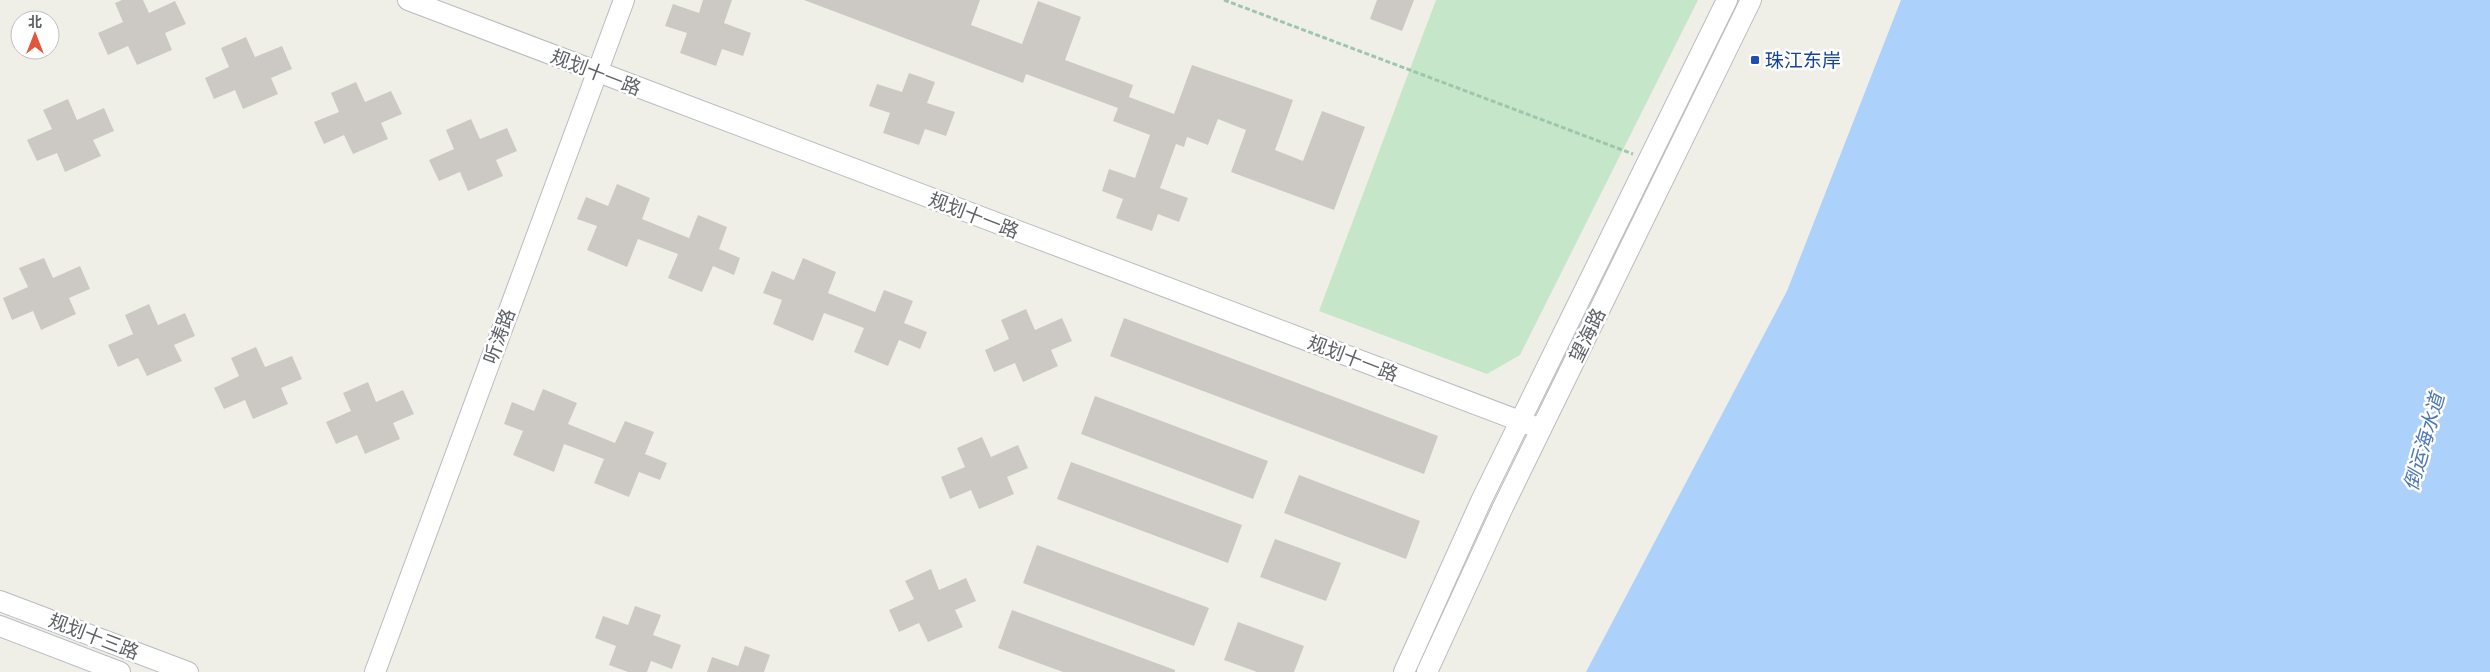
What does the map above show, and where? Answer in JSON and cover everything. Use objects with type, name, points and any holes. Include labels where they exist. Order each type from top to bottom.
[{"type":"street","name":"规划十一路","points":[[408,0],[1541,429]]},
{"type":"street","name":"听涛路","points":[[375,672],[624,0]]},
{"type":"street","name":"望海路","points":[[1404,672],[1473,518],[1727,0]]},
{"type":"street","name":"望海路","points":[[1427,672],[1471,573],[1750,0]]},
{"type":"street","name":"规划十三路","points":[[0,601],[188,672]]},
{"type":"street","name":"规划十三路","points":[[0,626],[120,672]]},
{"type":"path","points":[[1224,0],[1648,160]]},
{"type":"green space","points":[[1436,0],[1698,0],[1520,355],[1487,374],[1319,311]]},
{"type":"water","name":"倒运海水道","points":[[1901,0],[2490,0],[2490,672],[1586,672],[1787,291]]},
{"type":"building","points":[[122,0],[143,0],[149,13],[175,1],[186,24],[165,33],[172,50],[137,65],[128,46],[108,55],[98,33],[123,22],[115,3]]},
{"type":"building","points":[[703,0],[732,0],[724,23],[751,33],[743,56],[722,49],[716,66],[680,53],[687,33],[665,26],[673,4],[699,13]]},
{"type":"building","points":[[804,0],[980,0],[971,25],[1022,44],[1038,1],[1081,17],[1065,60],[1133,85],[1129,97],[1174,114],[1192,65],[1293,100],[1275,150],[1303,161],[1322,111],[1365,127],[1334,210],[1231,172],[1246,130],[1218,119],[1208,145],[1187,137],[1184,147],[1176,144],[1160,188],[1188,198],[1179,222],[1158,214],[1152,231],[1116,218],[1123,199],[1102,191],[1109,169],[1135,178],[1150,135],[1113,121],[1118,108],[1026,74],[1023,83]]},
{"type":"building","points":[[1377,0],[1414,0],[1402,31],[1370,19]]},
{"type":"building","points":[[246,37],[255,57],[282,46],[292,69],[271,78],[278,94],[243,109],[235,90],[214,99],[205,78],[229,67],[221,48]]},
{"type":"building","points":[[909,73],[935,82],[927,103],[955,112],[946,136],[925,129],[919,145],[883,133],[890,113],[869,106],[877,84],[902,92]]},
{"type":"building","points":[[356,82],[365,102],[391,91],[402,114],[381,123],[388,139],[353,154],[344,135],[324,144],[314,122],[339,112],[331,93]]},
{"type":"building","points":[[68,99],[77,120],[104,108],[114,131],[93,140],[101,156],[65,172],[57,153],[37,161],[27,140],[52,129],[43,110]]},
{"type":"building","points":[[471,119],[480,139],[507,128],[517,151],[496,160],[503,176],[468,191],[460,172],[439,181],[429,160],[454,149],[446,130]]},
{"type":"building","points":[[617,184],[650,198],[642,219],[689,238],[698,215],[727,227],[719,249],[740,258],[734,275],[713,266],[702,292],[668,278],[678,254],[638,239],[627,267],[587,250],[597,226],[577,219],[586,197],[608,206]]},
{"type":"building","points":[[44,258],[53,278],[80,266],[90,289],[69,298],[76,314],[41,330],[33,311],[12,320],[3,298],[28,287],[19,268]]},
{"type":"building","points":[[803,258],[836,272],[828,293],[875,312],[884,290],[913,301],[904,323],[927,332],[920,349],[899,340],[888,366],[854,352],[864,328],[824,313],[813,341],[773,324],[782,300],[763,293],[772,271],[794,280]]},
{"type":"building","points":[[149,304],[158,325],[185,313],[195,336],[174,345],[182,361],[147,376],[138,358],[118,367],[108,345],[133,334],[125,315]]},
{"type":"building","points":[[1026,309],[1035,330],[1062,318],[1072,341],[1051,350],[1058,366],[1023,382],[1015,363],[994,372],[985,350],[1009,339],[1001,320]]},
{"type":"building","points":[[1124,318],[1438,436],[1424,474],[1110,356]]},
{"type":"building","points":[[256,347],[265,367],[292,356],[302,379],[281,388],[288,404],[253,419],[245,400],[224,409],[214,388],[239,376],[231,358]]},
{"type":"building","points":[[368,382],[376,402],[403,390],[414,414],[393,423],[400,439],[365,454],[357,435],[336,444],[326,422],[351,411],[343,393]]},
{"type":"building","points":[[543,389],[577,403],[568,424],[615,443],[625,421],[654,432],[645,454],[667,463],[660,480],[639,472],[629,497],[594,483],[604,459],[564,444],[554,472],[513,455],[523,431],[504,424],[512,402],[534,411]]},
{"type":"building","points":[[1095,396],[1268,461],[1253,499],[1081,434]]},
{"type":"building","points":[[982,437],[991,457],[1018,445],[1028,468],[1007,477],[1014,494],[979,509],[971,490],[950,499],[941,477],[965,467],[957,448]]},
{"type":"building","points":[[1071,462],[1242,525],[1228,563],[1057,499]]},
{"type":"building","points":[[1299,475],[1420,521],[1406,559],[1284,513]]},
{"type":"building","points":[[1275,539],[1341,563],[1326,601],[1260,577]]},
{"type":"building","points":[[1037,545],[1209,608],[1194,646],[1023,583]]},
{"type":"building","points":[[931,569],[939,590],[966,578],[976,601],[955,610],[963,627],[928,642],[919,623],[899,632],[889,610],[914,599],[905,581]]},
{"type":"building","points":[[635,606],[661,615],[653,635],[681,645],[672,669],[651,661],[647,672],[628,672],[609,665],[616,646],[595,638],[603,616],[628,625]]},
{"type":"building","points":[[1012,610],[1175,670],[1175,672],[1063,672],[998,648]]},
{"type":"building","points":[[1238,622],[1304,646],[1294,672],[1257,672],[1224,660]]},
{"type":"building","points":[[745,646],[770,655],[764,672],[707,672],[712,657],[738,666]]},
{"type":"place","name":"珠江东岸","points":[[1755,60]]}]
